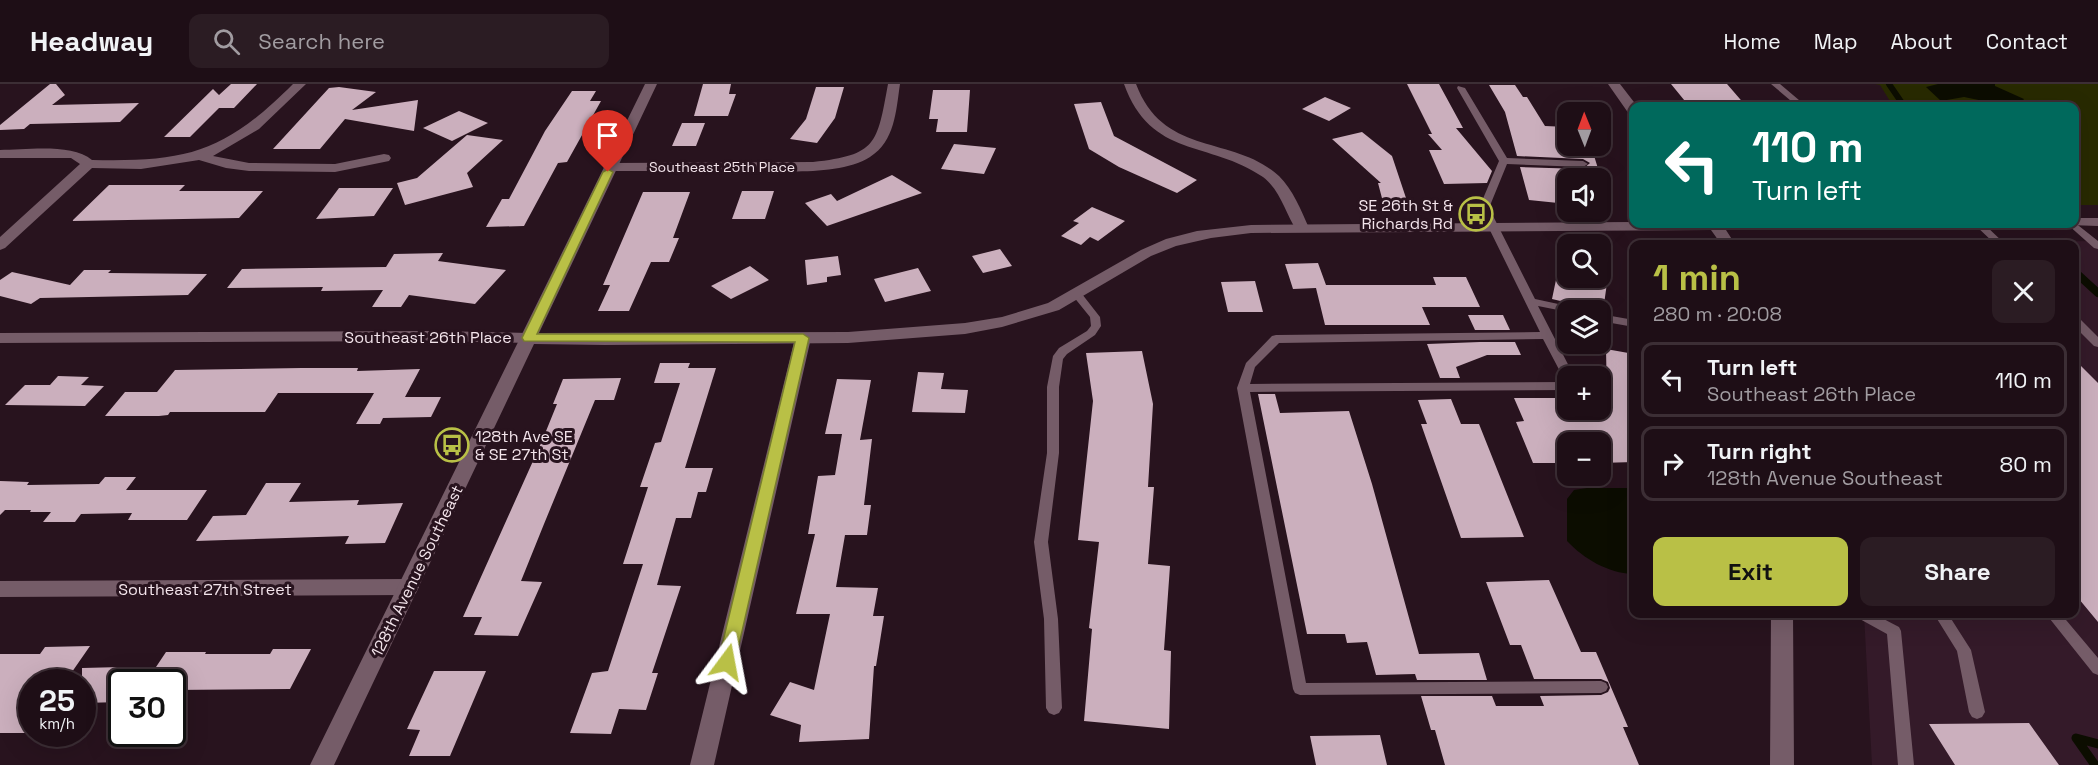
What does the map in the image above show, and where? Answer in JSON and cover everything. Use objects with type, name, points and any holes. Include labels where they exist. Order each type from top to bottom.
[{"type":"street","points":[[0,154],[71,154],[79,156],[88,164],[141,165],[200,156],[254,129],[300,84]]},
{"type":"street","name":"128th Avenue Southeast","points":[[322,765],[651,84]]},
{"type":"street","name":"Southeast 25th Place","points":[[610,167],[834,164],[859,158],[875,147],[886,129],[894,84]]},
{"type":"street","points":[[1130,84],[1136,104],[1146,116],[1164,130],[1267,175],[1284,191],[1302,228]]},
{"type":"street","points":[[1614,84],[1629,104]]},
{"type":"street","points":[[200,156],[226,165],[334,168],[384,158]]},
{"type":"street","points":[[0,245],[88,164]]},
{"type":"street","points":[[2079,223],[2098,222]]},
{"type":"street","name":"Southeast 26th Place","points":[[0,338],[433,336],[803,338],[882,336],[955,330],[997,323],[1040,312],[1078,296],[1141,256],[1173,242],[1229,231],[1302,228],[1629,225]]},
{"type":"street","points":[[702,765],[803,338]]},
{"type":"street","name":"Southeast 27th Street","points":[[0,588],[65,590],[409,587]]},
{"type":"street","points":[[1782,618],[1782,765]]},
{"type":"lane","points":[[1775,84],[1797,102]]},
{"type":"lane","points":[[1461,88],[1504,160]]},
{"type":"lane","points":[[1504,160],[1583,164]]},
{"type":"lane","points":[[1504,160],[1484,208],[1495,226],[1563,366]]},
{"type":"lane","points":[[1983,228],[1996,240]]},
{"type":"lane","points":[[2078,228],[2098,246]]},
{"type":"lane","points":[[1054,708],[1052,619],[1041,542],[1053,453],[1053,387],[1057,359],[1063,351],[1091,333],[1096,326],[1095,317],[1078,296]]},
{"type":"lane","points":[[1530,301],[1557,307]]},
{"type":"lane","points":[[1611,319],[1629,323]]},
{"type":"lane","points":[[2079,324],[2098,343]]},
{"type":"lane","points":[[1547,335],[1276,339],[1250,366],[1243,388],[1300,689],[1601,687]]},
{"type":"lane","points":[[1243,388],[1557,386]]},
{"type":"lane","points":[[1870,618],[1894,631],[1906,765]]},
{"type":"lane","points":[[1944,618],[1964,650],[1977,712]]},
{"type":"lane","points":[[2056,618],[2098,669]]},
{"type":"shaded area","points":[[1938,84],[1995,84],[2024,99],[2022,102],[1988,102],[1964,97],[1941,101],[1926,87]]},
{"type":"shaded area","points":[[2079,241],[2098,241],[2098,765],[1872,765],[1864,618],[2079,618]]},
{"type":"shaded area","points":[[1629,488],[1629,574],[1597,564],[1567,541],[1567,499],[1574,490]]},
{"type":"green space","points":[[1875,84],[2098,84],[2098,205],[2079,205],[2079,102],[1891,102],[1880,85]]},
{"type":"building","points":[[50,84],[56,84],[65,95],[52,105],[139,103],[120,122],[30,124],[24,129],[0,130],[0,125]]},
{"type":"building","points":[[231,84],[257,84],[234,108],[219,108],[190,137],[164,137],[213,89],[219,95]]},
{"type":"building","points":[[703,84],[731,84],[729,94],[736,94],[728,116],[694,116]]},
{"type":"building","points":[[1407,84],[1439,84],[1463,128],[1456,128],[1492,171],[1487,183],[1444,184],[1429,150],[1442,150],[1428,134],[1432,134]]},
{"type":"building","points":[[1671,84],[1727,84],[1743,102],[1686,102]]},
{"type":"building","points":[[1489,85],[1515,85],[1523,97],[1527,97],[1545,126],[1557,127],[1557,156],[1594,156],[1598,168],[1584,168],[1590,163],[1583,159],[1517,156],[1505,112]]},
{"type":"building","points":[[339,87],[376,92],[352,110],[418,100],[414,131],[345,119],[320,149],[273,149],[329,88]]},
{"type":"building","points":[[816,87],[844,87],[835,118],[817,143],[790,139],[806,119]]},
{"type":"building","points":[[933,90],[970,90],[967,132],[936,132],[938,119],[929,119]]},
{"type":"building","points":[[572,91],[596,91],[590,101],[601,101],[567,162],[558,163],[524,226],[486,227],[502,199],[509,199],[545,131]]},
{"type":"building","points":[[1325,97],[1351,108],[1329,121],[1302,109]]},
{"type":"building","points":[[1101,102],[1114,136],[1197,180],[1177,193],[1119,167],[1089,149],[1074,104]]},
{"type":"building","points":[[459,111],[488,123],[452,141],[423,128]]},
{"type":"building","points":[[682,123],[705,123],[696,146],[672,146]]},
{"type":"building","points":[[1362,132],[1392,156],[1409,207],[1403,202],[1383,202],[1378,183],[1381,183],[1332,139]]},
{"type":"building","points":[[467,135],[503,140],[467,173],[473,187],[405,205],[397,183],[417,178]]},
{"type":"building","points":[[954,144],[996,148],[984,174],[941,169]]},
{"type":"building","points":[[1520,167],[1557,168],[1557,203],[1529,200]]},
{"type":"building","points":[[892,175],[922,193],[827,226],[805,203],[831,194],[837,201]]},
{"type":"building","points":[[109,185],[185,185],[179,191],[263,191],[239,218],[72,221]]},
{"type":"building","points":[[339,188],[393,188],[374,216],[316,219]]},
{"type":"building","points":[[742,191],[774,191],[765,219],[732,219]]},
{"type":"building","points":[[643,192],[690,192],[673,238],[679,238],[669,262],[651,262],[629,311],[598,311],[610,285],[603,285]]},
{"type":"building","points":[[1092,207],[1125,221],[1098,241],[1090,237],[1081,245],[1061,236],[1079,223],[1073,221]]},
{"type":"building","points":[[1000,249],[1012,266],[983,273],[972,256]]},
{"type":"building","points":[[443,253],[438,261],[506,270],[475,304],[409,295],[401,307],[372,307],[383,290],[321,291],[323,287],[227,288],[242,269],[386,267],[394,254]]},
{"type":"building","points":[[838,256],[841,275],[827,277],[827,282],[807,285],[805,260]]},
{"type":"building","points":[[1318,263],[1326,285],[1436,285],[1433,277],[1466,277],[1480,307],[1422,307],[1430,325],[1325,325],[1316,288],[1293,289],[1285,264]]},
{"type":"building","points":[[750,266],[769,280],[731,299],[711,286]]},
{"type":"building","points":[[918,268],[931,291],[885,302],[874,279]]},
{"type":"building","points":[[84,270],[111,270],[108,273],[207,274],[188,295],[40,298],[31,304],[0,296],[0,280],[12,272],[70,285]]},
{"type":"building","points":[[1557,275],[1557,288],[1606,288],[1605,300],[1552,299]]},
{"type":"building","points":[[1255,281],[1263,312],[1228,312],[1221,282]]},
{"type":"building","points":[[1468,315],[1503,315],[1510,330],[1475,330]]},
{"type":"building","points":[[1515,342],[1521,355],[1487,355],[1456,367],[1460,378],[1440,378],[1427,344]]},
{"type":"building","points":[[1611,350],[1629,353],[1629,462],[1611,463],[1611,432],[1557,432],[1557,463],[1533,463],[1516,422],[1524,421],[1514,398],[1557,398],[1557,420],[1611,420],[1611,366],[1606,366],[1606,354],[1611,354]]},
{"type":"building","points":[[1142,351],[1153,404],[1148,487],[1154,487],[1148,564],[1170,566],[1164,650],[1171,651],[1169,729],[1084,721],[1092,629],[1089,628],[1099,542],[1078,540],[1093,401],[1086,353]]},
{"type":"building","points":[[660,363],[690,363],[688,368],[716,368],[685,468],[713,468],[706,492],[698,492],[691,518],[676,518],[657,585],[681,586],[652,673],[658,673],[646,710],[619,709],[611,734],[570,733],[592,673],[608,671],[643,564],[623,564],[648,487],[640,487],[655,443],[661,442],[680,383],[654,383]]},
{"type":"building","points":[[2079,364],[2098,383],[2098,622],[2079,599]]},
{"type":"building","points":[[358,368],[357,371],[420,369],[405,397],[441,397],[431,417],[383,418],[380,424],[356,424],[374,393],[278,393],[265,412],[170,412],[168,415],[159,416],[105,416],[125,392],[157,392],[175,370]]},
{"type":"building","points":[[918,372],[944,373],[941,389],[968,390],[965,413],[912,412]]},
{"type":"building","points":[[58,376],[89,377],[81,385],[104,386],[85,406],[5,405],[25,385],[50,385]]},
{"type":"building","points":[[621,378],[614,400],[595,400],[521,581],[542,582],[518,636],[474,635],[482,617],[463,617],[542,441],[557,404],[553,404],[563,379]]},
{"type":"building","points":[[837,379],[871,380],[860,440],[872,439],[864,505],[871,505],[867,535],[845,535],[836,587],[878,588],[873,616],[884,616],[876,666],[874,666],[869,739],[799,742],[801,725],[770,715],[790,682],[814,690],[830,614],[796,614],[815,534],[808,534],[818,476],[835,475],[842,434],[825,434]]},
{"type":"building","points":[[1258,394],[1275,394],[1280,413],[1349,411],[1372,484],[1419,654],[1479,653],[1487,680],[1417,680],[1415,674],[1376,675],[1367,642],[1347,643],[1345,634],[1307,634]]},
{"type":"building","points":[[1451,399],[1461,424],[1479,424],[1524,537],[1461,538],[1421,424],[1427,424],[1418,400]]},
{"type":"building","points":[[105,477],[136,477],[126,490],[207,490],[187,520],[128,520],[132,513],[81,514],[75,522],[43,522],[51,512],[5,510],[0,515],[0,481],[29,482],[27,485],[99,484]]},
{"type":"building","points":[[266,483],[301,483],[289,502],[359,500],[357,505],[403,503],[385,543],[345,544],[349,536],[196,541],[213,516],[246,515]]},
{"type":"building","points":[[1549,580],[1581,652],[1596,652],[1628,727],[1623,727],[1639,765],[1445,765],[1435,730],[1431,730],[1421,696],[1492,696],[1496,706],[1544,706],[1540,696],[1601,695],[1608,692],[1610,688],[1608,682],[1601,679],[1534,679],[1521,645],[1510,645],[1486,582]]},
{"type":"building","points":[[90,646],[74,669],[18,669],[18,733],[0,733],[0,654],[40,654],[45,647]]},
{"type":"building","points":[[273,649],[311,649],[290,689],[186,690],[186,669],[155,669],[166,652],[270,654]]},
{"type":"building","points":[[122,667],[122,669],[108,669],[108,702],[96,703],[96,669],[82,668]]},
{"type":"building","points":[[434,671],[486,671],[450,756],[409,756],[420,730],[407,729]]},
{"type":"building","points":[[2029,723],[2059,765],[1955,765],[1929,724]]},
{"type":"building","points":[[1380,735],[1387,765],[1316,765],[1310,736]]},
{"type":"waterway","points":[[1889,84],[1901,102]]},
{"type":"waterway","points":[[2079,276],[2098,293]]},
{"type":"waterway","points":[[2095,765],[2076,738],[2098,744]]},
{"type":"place","name":"SE 26th St & Richards Rd","points":[[1476,214]]},
{"type":"place","name":"128th Ave SE & SE 27th St","points":[[452,445]]},
{"type":"route","points":[[608,172],[528,338],[803,338],[727,662]]}]
